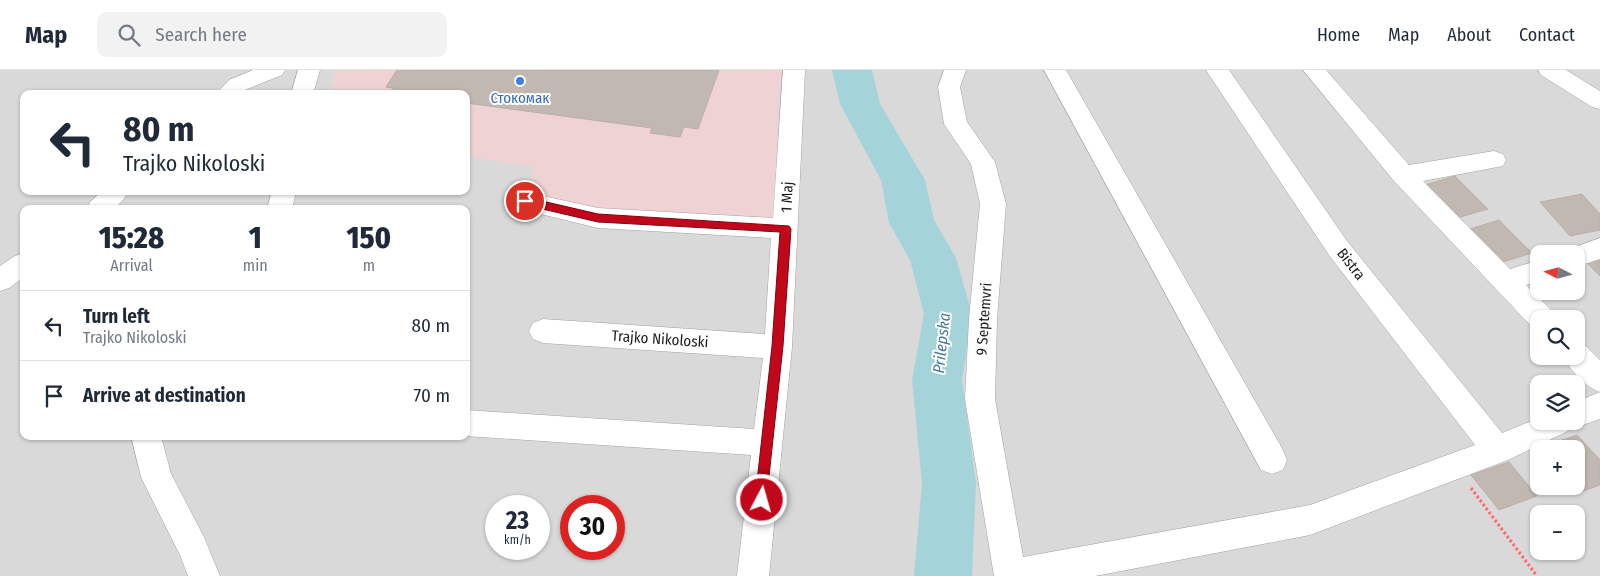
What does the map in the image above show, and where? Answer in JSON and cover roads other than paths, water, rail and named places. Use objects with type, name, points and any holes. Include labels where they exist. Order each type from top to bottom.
[{"type":"street","points":[[231,90],[237,85],[274,70]]},
{"type":"street","points":[[303,90],[309,70]]},
{"type":"street","name":"1 Maj","points":[[753,576],[778,346],[794,70]]},
{"type":"street","name":"9 Septemvri","points":[[954,70],[949,87],[956,124],[983,162],[993,204],[983,319],[980,400],[1010,576]]},
{"type":"street","points":[[1055,70],[1272,460]]},
{"type":"street","name":"Bistra","points":[[1216,70],[1338,248],[1497,450]]},
{"type":"street","points":[[1314,70],[1404,175],[1534,310]]},
{"type":"street","points":[[1549,70],[1600,101]]},
{"type":"street","points":[[1404,175],[1494,160]]},
{"type":"street","points":[[103,205],[114,195]]},
{"type":"street","points":[[525,201],[598,218],[785,229]]},
{"type":"street","points":[[1585,254],[1600,248]]},
{"type":"street","points":[[0,280],[20,266]]},
{"type":"street","points":[[1507,281],[1530,273]]},
{"type":"street","name":"Trajko Nikoloski","points":[[543,331],[778,346]]},
{"type":"street","points":[[1585,364],[1600,380]]},
{"type":"street","points":[[1585,412],[1600,405]]},
{"type":"street","points":[[470,423],[768,443]]},
{"type":"street","points":[[1010,576],[1310,520],[1497,450],[1543,430]]},
{"type":"street","points":[[147,440],[156,477],[193,548],[204,576]]},
{"type":"waterway","name":"Prilepska","points":[[852,70],[860,104],[903,180],[912,223],[933,258],[948,314],[937,380],[949,483],[943,576]]},
{"type":"place","name":"Стокомак","points":[[520,81]]}]
